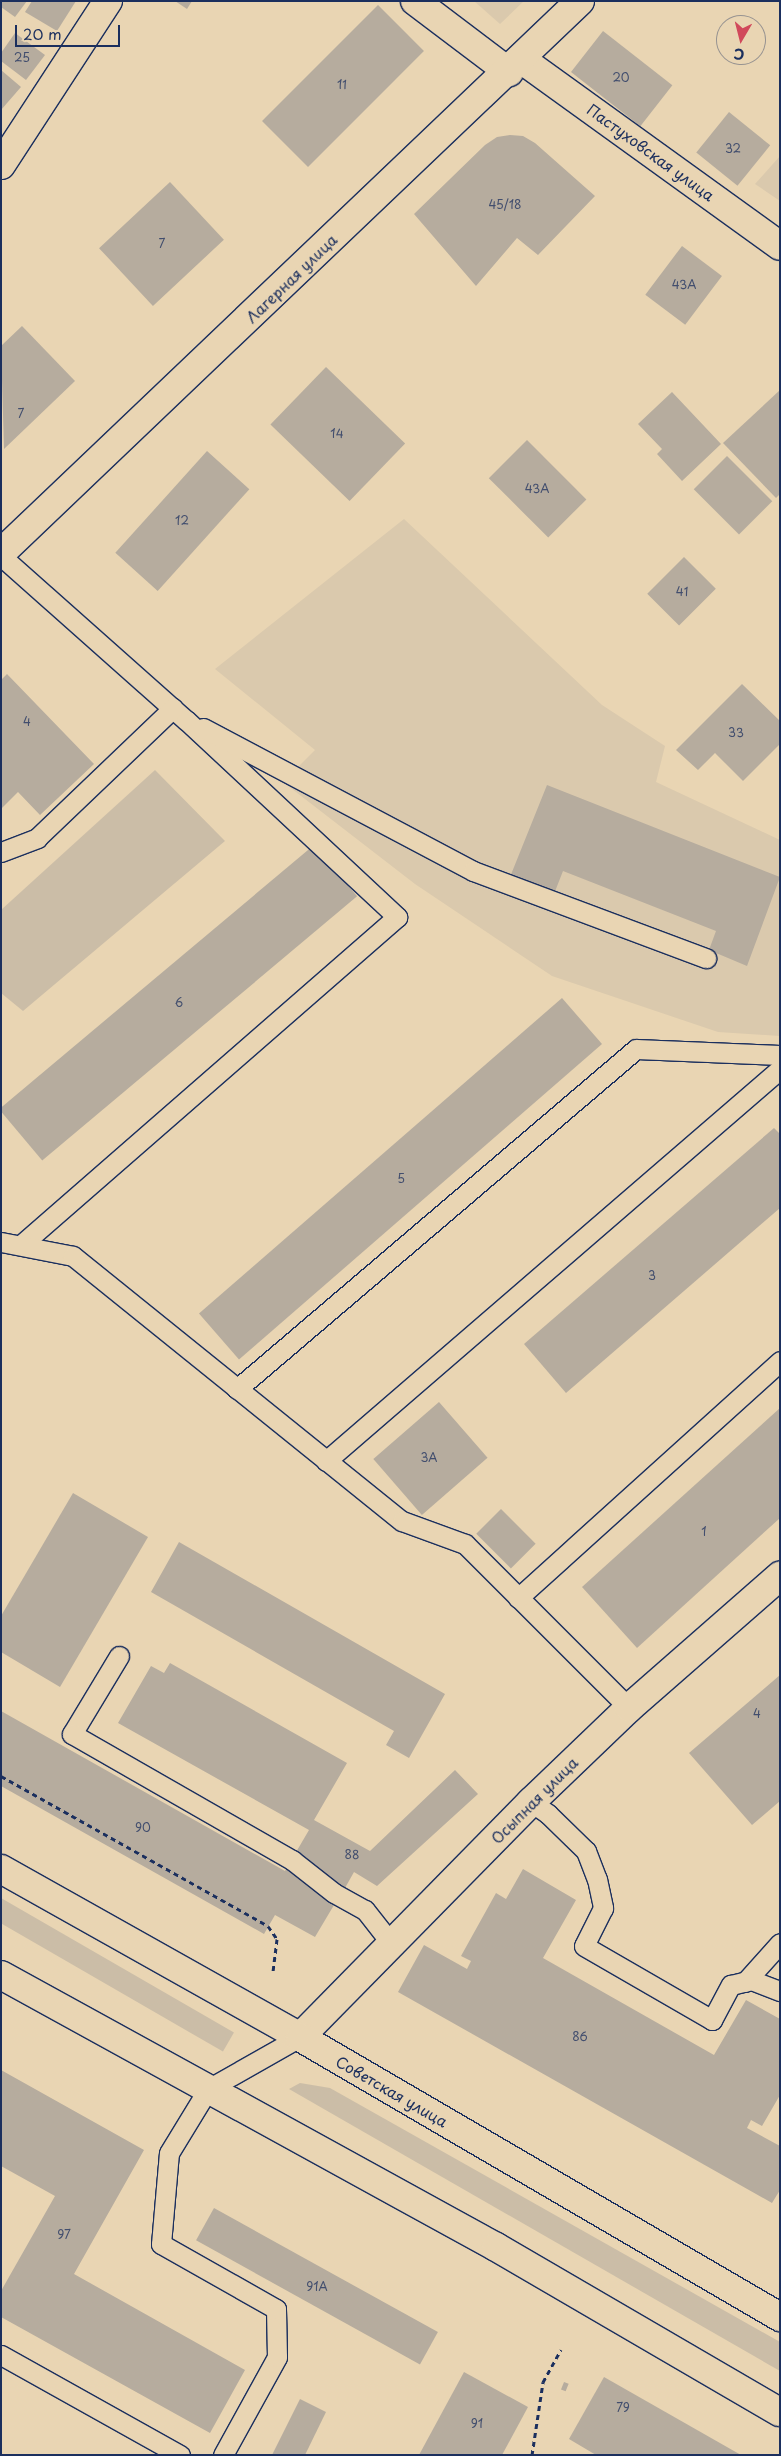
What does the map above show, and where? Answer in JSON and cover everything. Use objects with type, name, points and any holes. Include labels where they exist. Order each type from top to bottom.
[{"type":"street","points":[[1,165],[108,1]]},
{"type":"street","name":"Пастуховская улица","points":[[415,1],[515,65],[780,246]]},
{"type":"street","name":"Лагерная улица","points":[[1,554],[580,1]]},
{"type":"street","name":"Осыпная улица","points":[[300,2037],[531,1802],[629,1708],[780,1576]]},
{"type":"street","name":"Советская улица","points":[[1,1869],[300,2037],[778,2312]]},
{"type":"street","points":[[1,1974],[496,2247],[780,2412]]},
{"type":"lane","points":[[1,554],[179,714],[398,917],[21,1245]]},
{"type":"lane","points":[[1,852],[37,838],[179,714]]},
{"type":"lane","points":[[179,714],[252,751],[474,871],[706,958]]},
{"type":"lane","points":[[238,1389],[636,1049],[780,1055]]},
{"type":"lane","points":[[326,1461],[780,1070]]},
{"type":"lane","points":[[1,1242],[73,1256],[402,1521],[465,1544],[629,1708]]},
{"type":"lane","points":[[518,1598],[780,1361]]},
{"type":"lane","points":[[119,1656],[72,1734],[292,1860],[334,1893],[365,1910],[392,1943]]},
{"type":"lane","points":[[531,1802],[548,1814],[586,1851],[597,1879],[603,1908],[584,1946],[712,2020],[731,1985],[751,1980],[780,1991]]},
{"type":"lane","points":[[745,1982],[780,1943]]},
{"type":"lane","points":[[223,2455],[277,2357],[276,2309],[161,2244],[169,2153],[208,2089],[300,2037]]},
{"type":"lane","points":[[1,2355],[180,2455]]},
{"type":"path","points":[[1,1776],[268,1926],[277,1939],[273,1971]]},
{"type":"path","points":[[532,2455],[543,2382],[561,2350]]},
{"type":"shaded area","points":[[474,1],[524,1],[500,24]]},
{"type":"shaded area","points":[[780,156],[780,201],[755,184]]},
{"type":"shaded area","points":[[404,519],[602,705],[665,746],[656,782],[780,840],[780,1036],[718,1032],[552,976],[415,884],[283,782],[315,750],[215,669]]},
{"type":"shaded area","points":[[155,770],[225,841],[23,1011],[1,993],[1,910]]},
{"type":"shaded area","points":[[1,1898],[234,2032],[223,2052],[1,1923]]},
{"type":"shaded area","points":[[300,2083],[330,2088],[780,2342],[780,2371],[289,2089]]},
{"type":"building","points":[[1,1],[27,1],[15,17],[1,7]]},
{"type":"building","points":[[32,1],[76,1],[57,31],[25,12]]},
{"type":"building","points":[[175,1],[192,1],[187,9]]},
{"type":"building","points":[[378,5],[424,51],[308,167],[262,121]]},
{"type":"building","points":[[603,31],[672,85],[640,126],[571,72]]},
{"type":"building","points":[[15,33],[45,55],[26,80],[1,61],[1,53]]},
{"type":"building","points":[[1,70],[21,87],[1,110]]},
{"type":"building","points":[[729,112],[770,145],[737,186],[696,152]]},
{"type":"building","points":[[523,136],[535,143],[595,196],[538,255],[517,238],[476,286],[414,214],[485,145],[497,137]]},
{"type":"building","points":[[170,182],[224,240],[153,306],[99,248]]},
{"type":"building","points":[[682,246],[722,276],[685,325],[645,295]]},
{"type":"building","points":[[22,326],[75,381],[4,449],[1,346]]},
{"type":"building","points":[[326,367],[405,443],[350,501],[270,425]]},
{"type":"building","points":[[780,390],[780,494],[776,498],[723,443]]},
{"type":"building","points":[[672,392],[721,444],[682,481],[657,454],[662,449],[638,424]]},
{"type":"building","points":[[527,440],[586,499],[548,538],[489,478]]},
{"type":"building","points":[[207,451],[249,489],[158,591],[115,553]]},
{"type":"building","points":[[727,456],[772,501],[739,534],[694,489]]},
{"type":"building","points":[[684,557],[716,589],[679,626],[647,594]]},
{"type":"building","points":[[7,674],[94,764],[40,815],[18,792],[1,809],[1,680]]},
{"type":"building","points":[[742,684],[780,721],[780,744],[743,781],[715,753],[698,770],[676,750]]},
{"type":"building","points":[[547,785],[780,877],[747,966],[709,950],[716,931],[563,871],[554,894],[510,877]]},
{"type":"building","points":[[314,845],[357,896],[42,1161],[1,1111],[1,1108]]},
{"type":"building","points":[[562,998],[602,1044],[239,1360],[199,1314]]},
{"type":"building","points":[[774,1128],[780,1134],[780,1208],[566,1393],[524,1344]]},
{"type":"building","points":[[439,1402],[488,1458],[422,1515],[373,1459]]},
{"type":"building","points":[[780,1408],[780,1518],[637,1648],[582,1587]]},
{"type":"building","points":[[73,1493],[148,1537],[60,1687],[1,1652],[1,1616]]},
{"type":"building","points":[[501,1509],[536,1544],[511,1568],[476,1534]]},
{"type":"building","points":[[179,1542],[445,1694],[409,1758],[386,1745],[394,1731],[151,1592]]},
{"type":"building","points":[[170,1663],[347,1763],[314,1820],[370,1851],[455,1770],[478,1794],[377,1886],[354,1872],[345,1888],[339,1885],[329,1901],[334,1905],[315,1937],[275,1915],[264,1934],[1,1786],[1,1711],[285,1871],[309,1830],[118,1723],[151,1666],[164,1673]]},
{"type":"building","points":[[780,1675],[780,1801],[752,1825],[689,1753]]},
{"type":"building","points":[[523,1869],[576,1900],[543,1958],[714,2055],[746,2000],[780,2019],[780,2095],[762,2126],[751,2120],[747,2128],[780,2146],[780,2190],[772,2203],[398,1992],[424,1945],[467,1969],[471,1961],[461,1956],[496,1893],[506,1899]]},
{"type":"building","points":[[1,2070],[144,2150],[74,2274],[245,2370],[210,2433],[1,2317],[1,2291],[55,2196],[1,2166]]},
{"type":"building","points":[[214,2208],[438,2332],[420,2364],[196,2240]]},
{"type":"building","points":[[464,2372],[528,2407],[502,2455],[419,2455]]},
{"type":"building","points":[[604,2377],[741,2455],[596,2455],[569,2439]]},
{"type":"building","points":[[564,2382],[569,2384],[566,2391],[561,2389]]},
{"type":"building","points":[[300,2399],[326,2412],[305,2455],[272,2455]]}]
